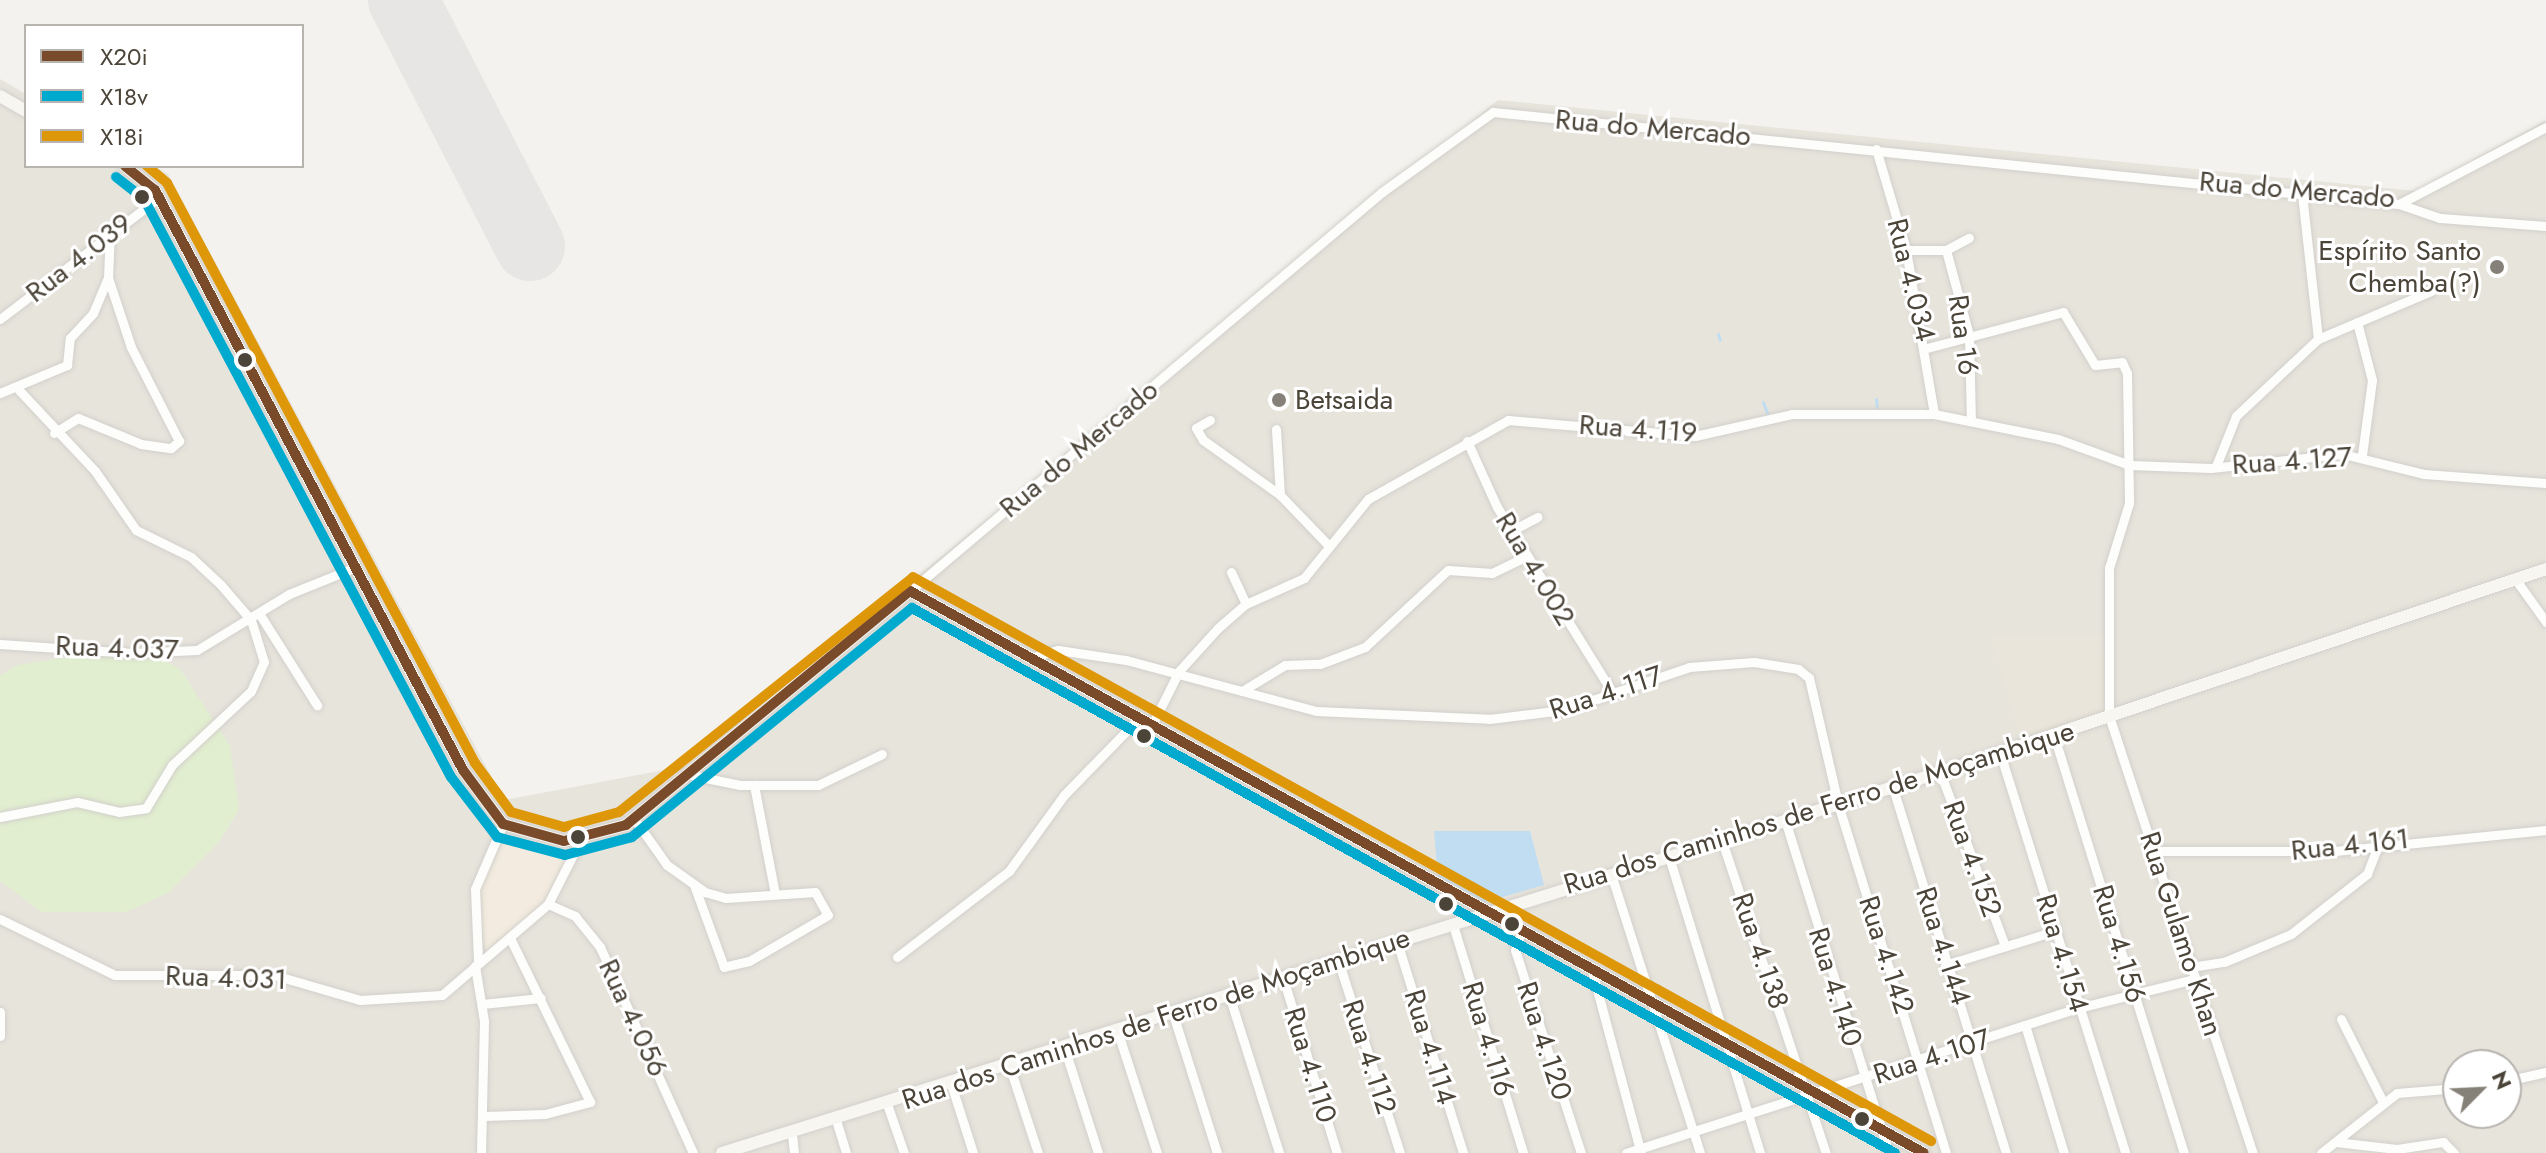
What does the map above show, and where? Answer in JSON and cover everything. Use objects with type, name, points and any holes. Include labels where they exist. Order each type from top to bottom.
[{"type":"main road","points":[[0,96],[24,110]]},
{"type":"main road","points":[[127,168],[158,198],[463,770],[503,824],[525,835],[580,841],[635,820],[910,591],[1591,967],[1809,1094],[1924,1153]]},
{"type":"main road","name":"Rua dos Caminhos de Ferro de Moçambique","points":[[722,1153],[792,1134],[1172,1011],[2054,736],[2546,569]]},
{"type":"street","name":"Rua do Mercado","points":[[910,591],[1393,183],[1487,115],[1876,149],[2399,204],[2546,127]]},
{"type":"street","name":"Rua 4.034","points":[[1876,149],[1906,250],[1927,348],[1934,414]]},
{"type":"street","points":[[2302,194],[2318,339]]},
{"type":"street","name":"Rua 4.039","points":[[0,319],[110,231],[158,198]]},
{"type":"street","points":[[2399,204],[2440,218],[2546,226]]},
{"type":"street","points":[[0,393],[19,390],[67,365],[70,338],[93,313],[108,278],[110,231]]},
{"type":"street","points":[[1906,250],[1946,250],[1969,238]]},
{"type":"street","name":"Rua 16","points":[[1946,250],[1969,335],[1971,421]]},
{"type":"street","points":[[54,433],[78,418],[141,444],[171,448],[179,441],[131,347],[108,278]]},
{"type":"street","points":[[2216,466],[2236,416],[2318,339],[2431,291]]},
{"type":"street","points":[[1927,348],[2063,312],[2095,365],[2122,362],[2132,401],[2129,503],[2109,568],[2109,716]]},
{"type":"street","points":[[2357,322],[2372,380],[2362,455]]},
{"type":"street","points":[[19,390],[54,433],[95,471],[136,530],[191,557],[256,618],[317,705]]},
{"type":"street","name":"Rua 4.119","points":[[1152,725],[1179,671],[1246,604],[1304,578],[1368,499],[1467,441],[1519,419],[1695,436],[1792,414],[1934,414],[2058,439],[2130,465]]},
{"type":"street","points":[[1210,420],[1196,428],[1203,440],[1280,495],[1329,546]]},
{"type":"street","points":[[1276,429],[1280,495]]},
{"type":"street","name":"Rua 4.002","points":[[1467,441],[1511,531],[1612,692]]},
{"type":"street","name":"Rua 4.127","points":[[2130,465],[2216,466],[2362,455],[2424,474],[2546,483]]},
{"type":"street","points":[[1511,531],[1537,517]]},
{"type":"street","points":[[1242,691],[1285,665],[1320,664],[1365,647],[1448,570],[1492,573],[1527,556]]},
{"type":"street","name":"Rua 4.037","points":[[0,644],[132,653],[197,650],[256,618],[305,585],[356,567]]},
{"type":"street","points":[[1231,572],[1246,604]]},
{"type":"street","points":[[2516,580],[2546,622]]},
{"type":"street","points":[[0,817],[77,802],[133,812],[155,802],[163,776],[251,691],[264,662],[256,618]]},
{"type":"street","name":"Rua 4.117","points":[[1033,657],[1058,650],[1179,671],[1316,711],[1489,719],[1563,710],[1689,667],[1754,662],[1798,669],[1809,678],[1838,804]]},
{"type":"street","name":"Rua Gulamo Khan","points":[[2109,716],[2253,1153]]},
{"type":"street","points":[[897,957],[1009,871],[1064,795],[1139,718]]},
{"type":"street","name":"Rua 4.156","points":[[2054,736],[2184,1153]]},
{"type":"street","name":"Rua 4.154","points":[[2000,753],[2125,1153]]},
{"type":"street","points":[[691,775],[754,785],[822,784],[882,754]]},
{"type":"street","name":"Rua 4.152","points":[[1940,772],[2005,946]]},
{"type":"street","points":[[754,785],[774,889]]},
{"type":"street","name":"Rua 4.144","points":[[1892,785],[1945,965],[1974,1044],[2006,1153]]},
{"type":"street","name":"Rua 4.142","points":[[1838,804],[1946,1153]]},
{"type":"street","points":[[635,820],[667,865],[694,885],[726,898],[774,889],[815,892],[828,915],[749,961],[724,967],[694,885]]},
{"type":"street","name":"Rua 4.140","points":[[1785,820],[1889,1153]]},
{"type":"street","points":[[481,1153],[485,1116],[478,1077],[482,1004],[477,963],[475,889],[503,824]]},
{"type":"street","name":"Rua 4.161","points":[[2155,851],[2249,854],[2546,830]]},
{"type":"street","name":"Rua 4.031","points":[[1,917],[99,972],[288,976],[360,1000],[442,995],[548,904],[580,841]]},
{"type":"street","name":"Rua 4.138","points":[[1722,841],[1809,1094],[1826,1153]]},
{"type":"street","points":[[2191,967],[2224,962],[2291,934],[2367,874],[2378,845]]},
{"type":"street","points":[[1669,857],[1760,1153]]},
{"type":"street","points":[[1611,874],[1655,1004],[1700,1153]]},
{"type":"street","name":"Rua 4.056","points":[[548,904],[575,916],[600,947],[693,1153]]},
{"type":"street","name":"Rua 4.116","points":[[1453,925],[1523,1153]]},
{"type":"street","name":"Rua 4.120","points":[[1522,929],[1515,950],[1581,1153]]},
{"type":"street","points":[[1945,965],[2055,931]]},
{"type":"street","points":[[485,1116],[589,1105],[510,938]]},
{"type":"street","name":"Rua 4.114","points":[[1397,942],[1463,1153]]},
{"type":"street","name":"Rua 4.112","points":[[1338,960],[1400,1153]]},
{"type":"street","points":[[1591,967],[1640,1151]]},
{"type":"street","name":"Rua 4.110","points":[[1283,978],[1337,1153]]},
{"type":"street","name":"Rua 4.107","points":[[1626,1153],[1920,1062],[2078,1008],[2194,979]]},
{"type":"street","points":[[1229,995],[1279,1153]]},
{"type":"street","points":[[482,1004],[541,998]]},
{"type":"street","points":[[1172,1011],[1217,1153]]},
{"type":"street","points":[[0,1012],[0,1036]]},
{"type":"street","points":[[2341,1019],[2383,1102]]},
{"type":"street","points":[[2025,1025],[2064,1153]]},
{"type":"street","points":[[1117,1030],[1157,1153]]},
{"type":"street","points":[[1064,1047],[1098,1153]]},
{"type":"street","points":[[1009,1065],[1038,1153]]},
{"type":"street","points":[[2522,1077],[2546,1072]]},
{"type":"street","points":[[951,1084],[973,1153]]},
{"type":"street","points":[[2321,1153],[2383,1102],[2412,1088],[2442,1088]]},
{"type":"street","points":[[887,1104],[904,1153]]},
{"type":"street","points":[[836,1120],[846,1153]]},
{"type":"street","points":[[792,1134],[794,1153]]},
{"type":"street","points":[[2336,1142],[2397,1149],[2443,1142],[2454,1153]]},
{"type":"shaded area","points":[[0,79],[24,93],[24,168],[158,168],[168,174],[504,800],[686,766],[1498,100],[2416,191],[2546,120],[2546,1153],[0,1153]]},
{"type":"shaded area","points":[[2102,635],[2105,711],[2021,740],[1991,636]]},
{"type":"shaded area","points":[[506,835],[573,848],[546,906],[487,953],[476,911],[479,886]]},
{"type":"green space","points":[[137,646],[180,669],[230,746],[239,809],[219,842],[168,893],[126,912],[42,912],[0,881],[0,676],[18,665]]},
{"type":"water","points":[[1434,831],[1530,831],[1544,885],[1482,903],[1438,877]]},
{"type":"waterway","points":[[1718,334],[1720,340]]},
{"type":"waterway","points":[[1876,399],[1877,408]]},
{"type":"waterway","points":[[1763,402],[1768,416]]},
{"type":"runway","points":[[403,0],[530,246]]},
{"type":"transit line","name":"X20i","points":[[128,168],[155,190],[463,770],[503,824],[564,841],[626,825],[910,591],[1924,1153]]},
{"type":"transit line","name":"X18i","points":[[149,168],[167,183],[475,763],[511,812],[564,827],[619,812],[913,577],[1931,1141]]},
{"type":"transit line","name":"X18v","points":[[116,177],[144,199],[451,777],[497,837],[565,855],[632,837],[912,608],[1895,1153]]},
{"type":"place","name":"Espírito Santo Chemba(?)","points":[[2497,267]]},
{"type":"place","name":"Betsaida","points":[[1279,400]]}]
